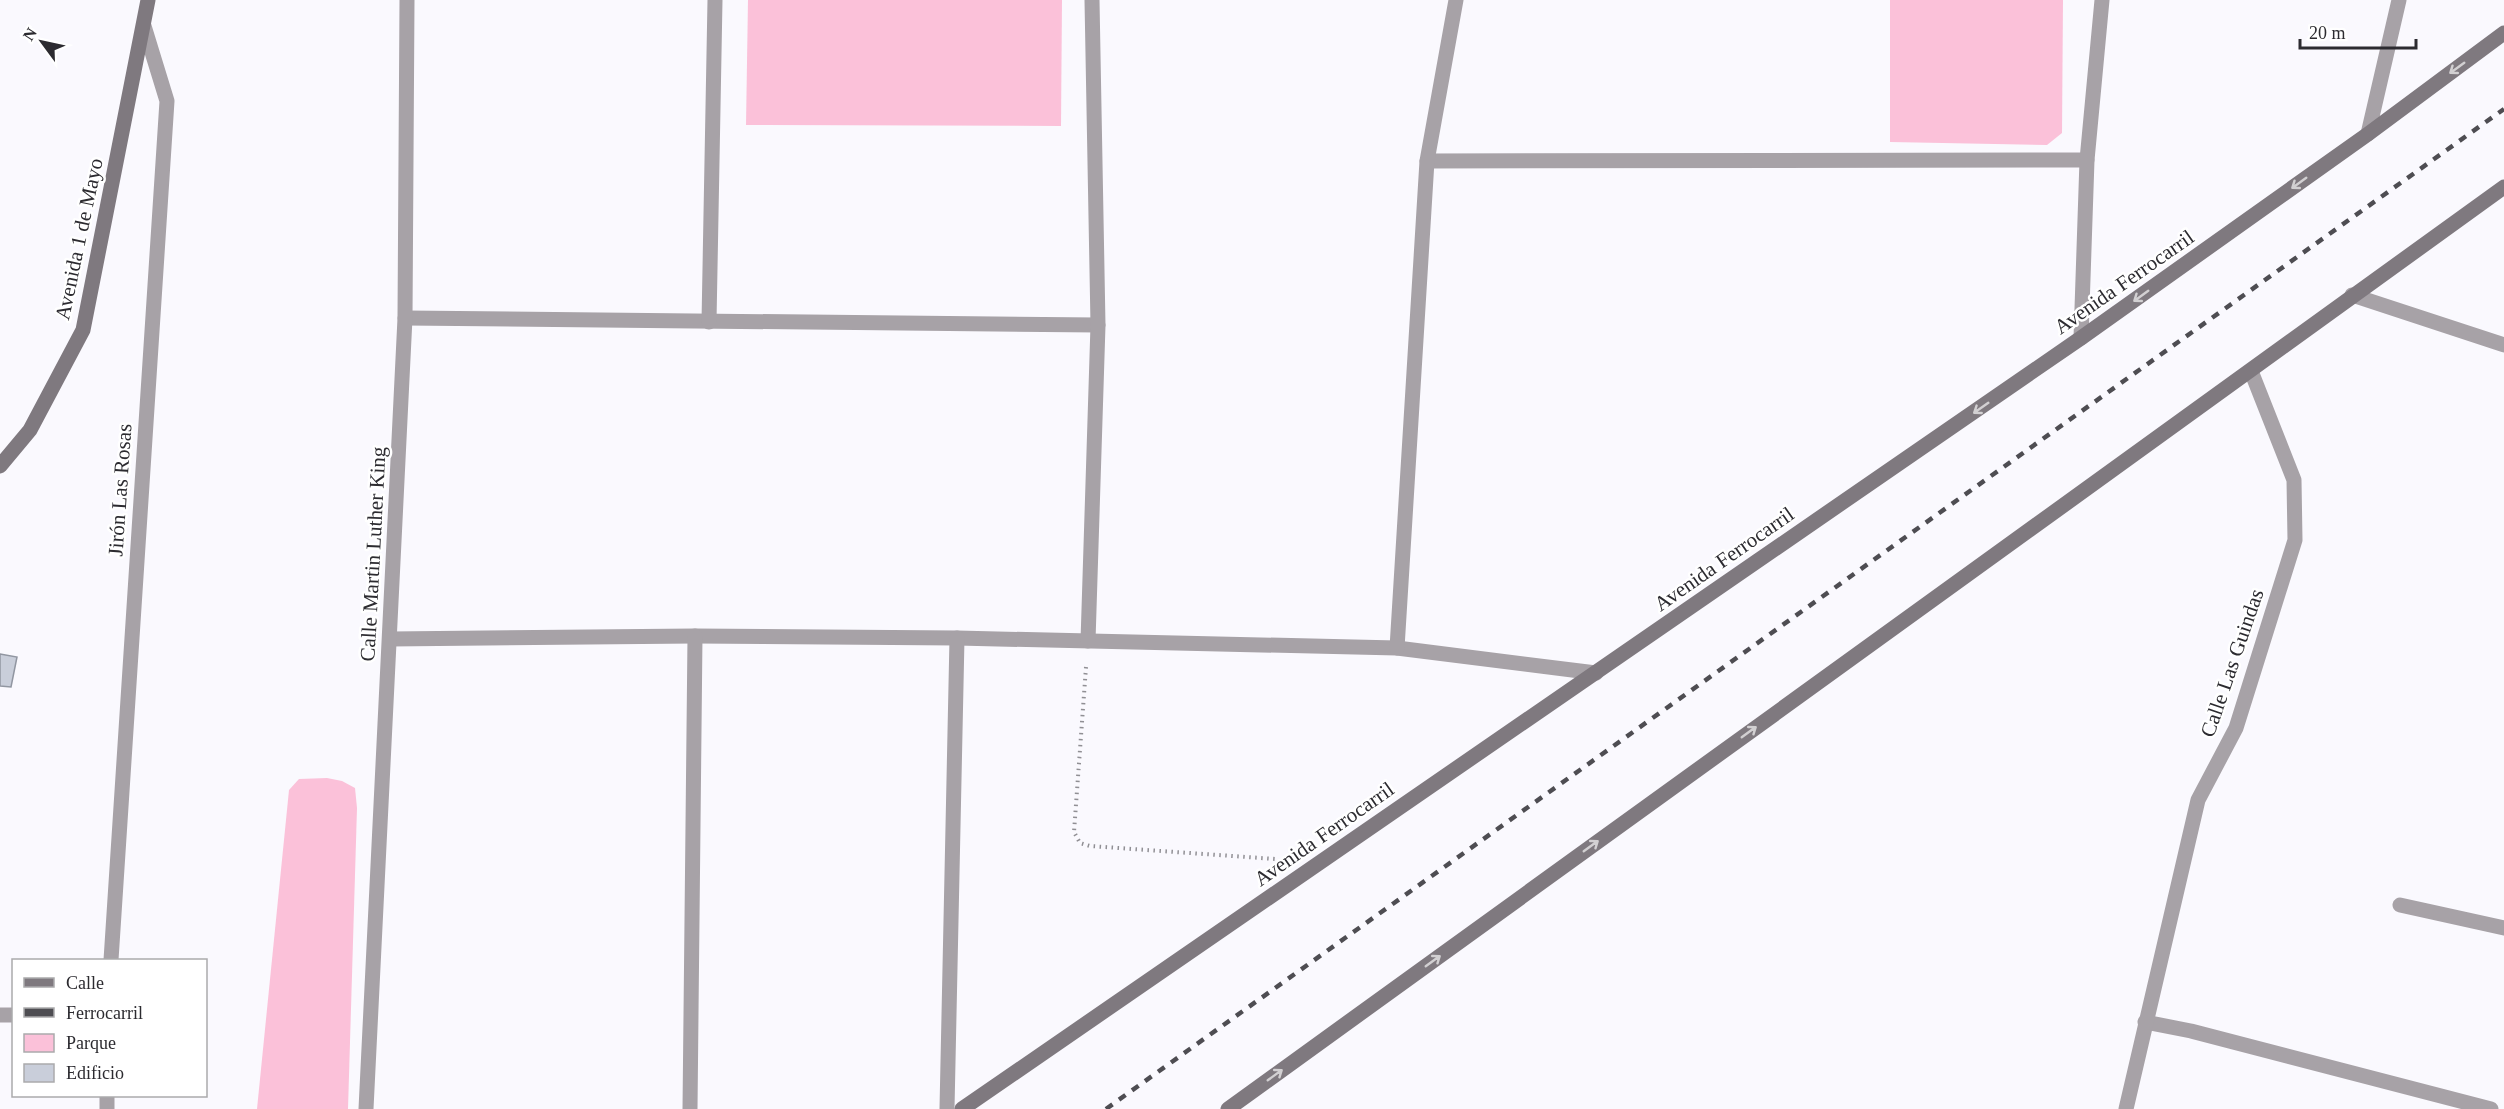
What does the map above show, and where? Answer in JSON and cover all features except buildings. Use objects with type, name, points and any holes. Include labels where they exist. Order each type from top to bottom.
[{"type":"main road","name":"Avenida 1 de Mayo","points":[[0,466],[30,430],[83,330],[148,0]]},
{"type":"main road","name":"Avenida Ferrocarril","points":[[962,1109],[2081,338],[2368,134],[2504,33]]},
{"type":"main road","points":[[1228,1109],[2504,187]]},
{"type":"street","name":"Calle Martin Luther King","points":[[366,1109],[405,318],[406,0]]},
{"type":"street","points":[[709,322],[715,0]]},
{"type":"street","points":[[1088,641],[1098,325],[1092,0]]},
{"type":"street","points":[[1397,648],[1427,161],[1456,0]]},
{"type":"street","points":[[2081,338],[2087,160],[2102,0]]},
{"type":"street","points":[[2368,134],[2399,0]]},
{"type":"street","name":"Jirón Las Rosas","points":[[111,959],[167,101],[144,26]]},
{"type":"street","points":[[1427,161],[2087,160]]},
{"type":"street","points":[[2352,295],[2504,345]]},
{"type":"street","points":[[405,318],[1098,325]]},
{"type":"street","name":"Calle Las Guindas","points":[[2126,1109],[2198,800],[2236,729],[2295,540],[2294,480],[2251,370]]},
{"type":"street","points":[[390,639],[695,636],[957,638],[1397,648],[1596,673]]},
{"type":"street","points":[[690,1109],[695,636]]},
{"type":"street","points":[[947,1109],[957,638]]},
{"type":"street","points":[[2400,905],[2504,928]]},
{"type":"street","points":[[2145,1022],[2191,1031],[2492,1109]]},
{"type":"path","points":[[1088,641],[1074,832],[1080,843],[1090,846],[1320,862]]},
{"type":"green space","points":[[748,0],[1062,0],[1061,126],[746,125]]},
{"type":"green space","points":[[1890,0],[2063,0],[2062,133],[2047,145],[1890,142]]},
{"type":"green space","points":[[327,778],[342,781],[355,788],[357,808],[348,1109],[257,1109],[289,790],[299,779]]},
{"type":"railway","points":[[1106,1109],[2504,109]]}]
